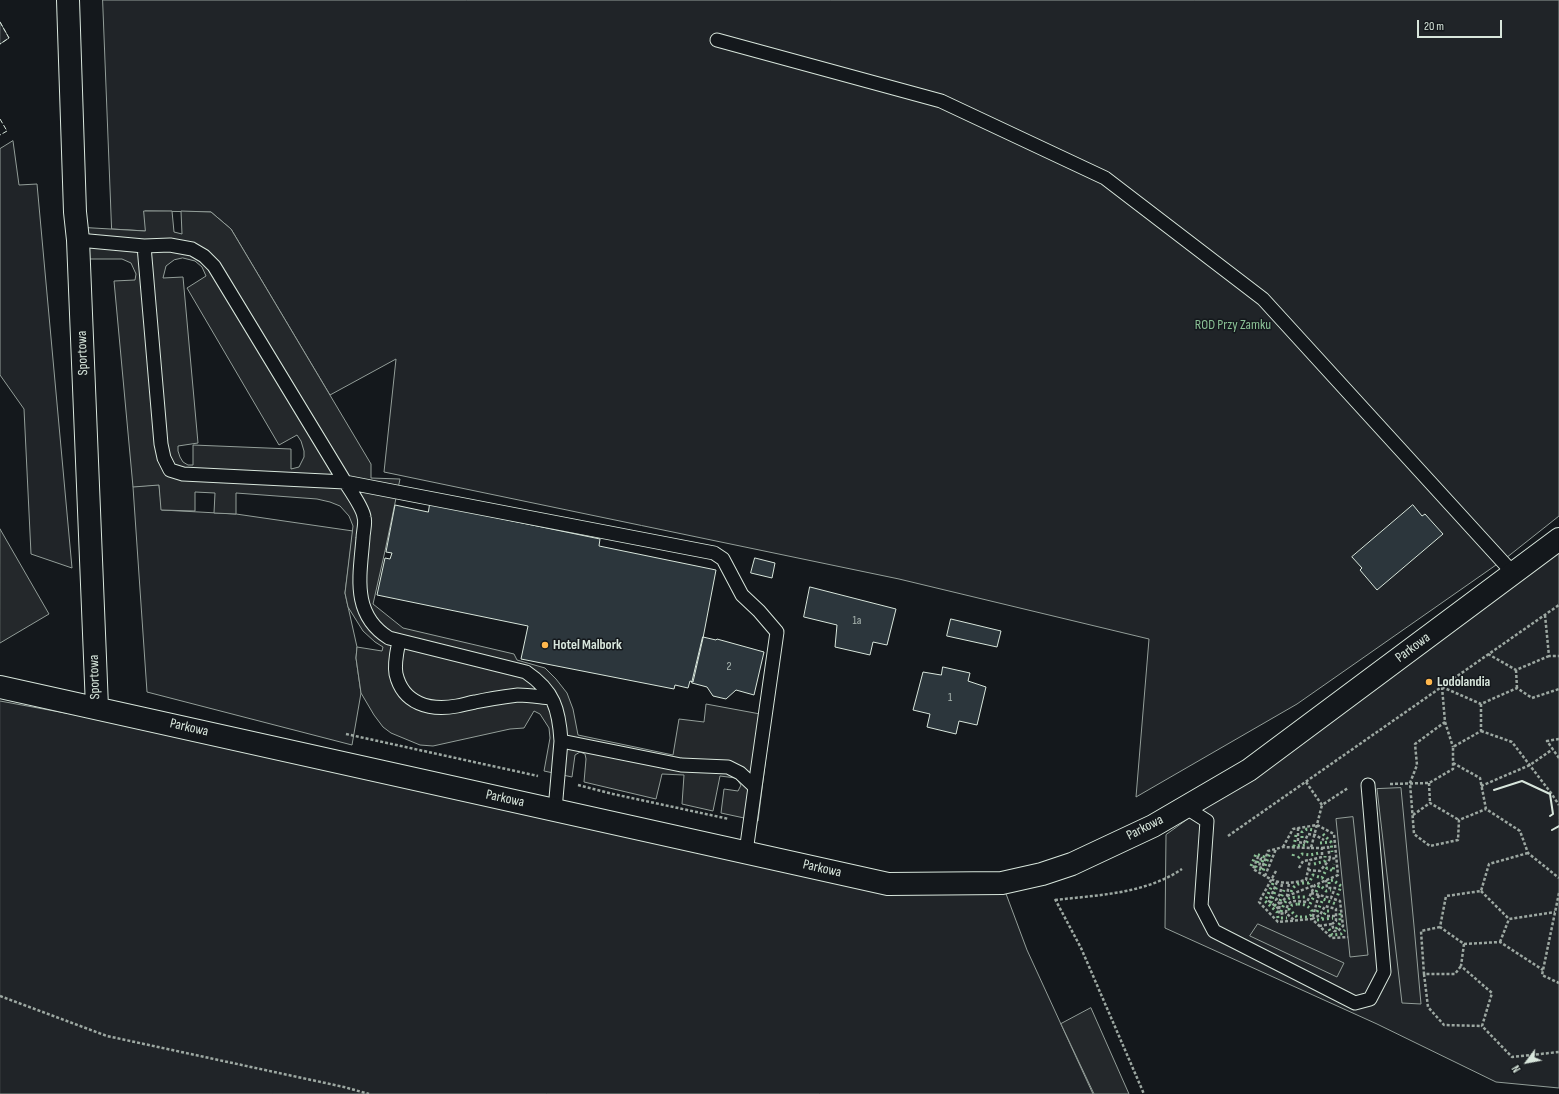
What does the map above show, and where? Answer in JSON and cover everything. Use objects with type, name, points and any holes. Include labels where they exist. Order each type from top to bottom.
[{"type":"street","name":"Sportowa","points":[[68,0],[75,212],[78,240],[96,707]]},
{"type":"street","name":"Parkowa","points":[[0,687],[96,707],[322,759],[888,884],[1002,883],[1042,874],[1072,864],[1146,829],[1249,770],[1559,539]]},
{"type":"lane","points":[[717,40],[941,101],[1105,178],[1263,299],[1513,573]]},
{"type":"lane","points":[[78,240],[144,246],[170,245],[192,249],[204,256],[214,266],[345,482],[364,517],[359,584],[361,599],[368,616],[379,632],[389,638],[399,641],[526,672],[541,682],[551,698],[560,720],[561,741],[555,810]]},
{"type":"lane","points":[[144,246],[161,444],[164,458],[170,470],[183,474],[345,482],[714,553],[723,559],[742,595],[759,610],[777,632],[746,852]]},
{"type":"lane","points":[[399,641],[396,674],[407,696],[418,704],[437,708],[519,695],[551,698]]},
{"type":"lane","points":[[561,741],[681,765],[728,767],[740,773],[755,787]]},
{"type":"lane","points":[[1185,807],[1207,821],[1201,906],[1214,931],[1355,1003],[1370,999],[1384,972],[1368,785]]},
{"type":"path","points":[[1056,900],[1131,891],[1153,884],[1174,874],[1559,604]]},
{"type":"path","points":[[1545,614],[1549,656]]},
{"type":"path","points":[[1488,654],[1516,670]]},
{"type":"path","points":[[1516,670],[1549,656],[1559,656]]},
{"type":"path","points":[[1516,670],[1517,688]]},
{"type":"path","points":[[1442,687],[1481,704],[1517,688]]},
{"type":"path","points":[[1312,848],[1322,805],[1350,786],[1429,783],[1453,769],[1453,747],[1445,722],[1442,687]]},
{"type":"path","points":[[1517,688],[1532,698],[1559,689]]},
{"type":"path","points":[[1481,704],[1481,731]]},
{"type":"path","points":[[1445,722],[1414,744],[1417,765],[1410,783],[1414,834],[1430,846],[1458,840],[1459,820]]},
{"type":"path","points":[[1453,747],[1481,731],[1512,742],[1559,805]]},
{"type":"path","points":[[1559,739],[1547,741],[1559,758]]},
{"type":"path","points":[[1481,786],[1530,765],[1553,749]]},
{"type":"path","points":[[1453,763],[1480,778],[1486,809],[1520,831],[1528,853],[1559,878]]},
{"type":"path","points":[[1306,782],[1322,805]]},
{"type":"path","points":[[1429,783],[1430,804]]},
{"type":"path","points":[[1413,815],[1430,804]]},
{"type":"path","points":[[1430,804],[1459,820]]},
{"type":"path","points":[[1459,820],[1486,809]]},
{"type":"path","points":[[1278,909],[1280,904],[1288,896],[1338,875],[1334,834],[1317,825],[1293,829],[1283,848]]},
{"type":"path","points":[[1298,828],[1298,842],[1304,843],[1308,834],[1315,835],[1324,840]]},
{"type":"path","points":[[1310,860],[1306,880],[1289,883],[1282,884],[1276,882],[1253,870],[1258,857],[1261,858],[1259,867],[1262,868],[1268,852],[1283,848],[1328,847],[1330,860]]},
{"type":"path","points":[[1299,868],[1302,861],[1322,857],[1322,848]]},
{"type":"path","points":[[1265,876],[1276,849]]},
{"type":"path","points":[[1481,891],[1489,864],[1528,853]]},
{"type":"path","points":[[1308,870],[1320,871],[1330,860],[1336,858]]},
{"type":"path","points":[[1276,871],[1259,902],[1278,922],[1312,919],[1320,915],[1325,906],[1336,909]]},
{"type":"path","points":[[1042,874],[1081,948],[1144,1094]]},
{"type":"path","points":[[1326,880],[1327,888],[1335,888],[1331,898]]},
{"type":"path","points":[[1276,882],[1268,901],[1278,909],[1279,914],[1286,913]]},
{"type":"path","points":[[1288,896],[1289,883]]},
{"type":"path","points":[[1280,904],[1276,900],[1280,894],[1282,884]]},
{"type":"path","points":[[1294,920],[1286,913],[1286,906],[1290,902],[1307,902],[1315,885]]},
{"type":"path","points":[[1481,891],[1509,919]]},
{"type":"path","points":[[1440,928],[1446,896],[1481,891]]},
{"type":"path","points":[[1311,892],[1340,901],[1343,926],[1338,931],[1334,932],[1332,924]]},
{"type":"path","points":[[1559,893],[1542,975],[1559,983]]},
{"type":"path","points":[[1312,919],[1314,907],[1320,895]]},
{"type":"path","points":[[1336,909],[1340,906]]},
{"type":"path","points":[[1319,926],[1332,924],[1336,921],[1336,909]]},
{"type":"path","points":[[1509,919],[1555,912]]},
{"type":"path","points":[[1327,916],[1336,916]]},
{"type":"path","points":[[1312,919],[1332,938],[1348,937]]},
{"type":"path","points":[[1500,942],[1509,919]]},
{"type":"path","points":[[1543,970],[1500,942],[1464,944],[1440,928],[1421,931],[1428,1007],[1444,1025],[1482,1026],[1512,1057],[1559,1052]]},
{"type":"path","points":[[1424,974],[1455,974],[1460,966],[1464,944]]},
{"type":"path","points":[[1460,966],[1492,993],[1482,1026]]},
{"type":"path","points":[[0,996],[107,1036],[344,1087],[369,1094]]},
{"type":"green space","name":"ROD Przy Zamku","points":[[103,0],[1559,0],[1559,516],[1506,558],[1297,704],[1136,797],[1149,639],[899,579],[384,472],[396,359],[330,395],[231,229],[211,212],[145,211],[146,231],[112,229]]},
{"type":"green space","points":[[0,22],[9,38],[0,44]]},
{"type":"green space","points":[[13,141],[19,185],[37,184],[72,568],[31,554],[24,409],[0,375],[0,149]]},
{"type":"green space","points":[[159,485],[162,510],[236,514],[353,531],[345,593],[357,647],[356,658],[361,693],[352,745],[147,692],[133,487]]},
{"type":"green space","points":[[1559,552],[1559,1088],[1496,1082],[1377,1024],[1165,928],[1166,835]]},
{"type":"green space","points":[[0,701],[369,769],[830,871],[1002,883],[1027,950],[1093,1094],[0,1094]]},
{"type":"shaded area","points":[[144,211],[172,211],[174,232],[182,234],[181,211],[211,212],[231,229],[371,464],[371,478],[400,479],[373,604],[403,628],[514,654],[517,660],[545,668],[567,693],[573,709],[578,735],[673,755],[679,719],[704,722],[706,704],[771,716],[758,821],[721,813],[724,789],[738,791],[741,785],[736,778],[720,776],[713,811],[682,804],[684,775],[662,774],[656,799],[584,782],[586,759],[585,754],[580,752],[575,755],[572,777],[544,771],[550,738],[549,728],[540,714],[534,711],[524,728],[510,729],[433,746],[420,745],[391,733],[383,727],[374,715],[361,693],[356,658],[357,647],[382,651],[383,647],[363,631],[348,607],[345,593],[353,526],[349,516],[340,506],[317,499],[236,493],[236,514],[214,513],[215,493],[195,492],[195,511],[161,510],[159,485],[133,487],[114,281],[135,280],[136,274],[131,263],[122,259],[79,259],[76,227],[145,231]],"holes":[[[183,258],[195,261],[202,267],[206,276],[187,288],[279,445],[297,435],[301,441],[304,457],[299,467],[291,469],[291,449],[193,445],[193,465],[188,465],[183,462],[180,457],[178,446],[198,443],[183,277],[163,278],[166,266],[174,260]]]},
{"type":"shaded area","points":[[0,529],[49,614],[0,643]]},
{"type":"shaded area","points":[[1401,788],[1421,1004],[1402,1003],[1377,789]]},
{"type":"shaded area","points":[[1353,817],[1368,955],[1350,957],[1336,819]]},
{"type":"shaded area","points":[[1258,924],[1344,963],[1337,977],[1250,936]]},
{"type":"shaded area","points":[[1091,1008],[1129,1094],[1094,1094],[1061,1024]]},
{"type":"building","points":[[430,504],[600,539],[599,546],[716,570],[693,682],[690,681],[688,688],[675,685],[674,689],[521,659],[528,626],[377,595],[385,558],[390,559],[392,553],[386,552],[395,505],[428,512]]},
{"type":"building","points":[[1413,505],[1422,516],[1425,514],[1443,534],[1377,590],[1360,570],[1362,568],[1352,557]]},
{"type":"building","points":[[755,558],[775,563],[772,578],[751,573]]},
{"type":"building","points":[[810,587],[896,609],[887,645],[873,642],[870,655],[835,647],[837,625],[804,617]]},
{"type":"building","points":[[951,619],[1001,631],[997,647],[947,636]]},
{"type":"building","points":[[703,637],[717,639],[764,652],[754,695],[736,690],[726,699],[713,696],[707,687],[692,683]]},
{"type":"building","points":[[943,667],[970,673],[968,681],[986,687],[977,725],[959,721],[956,734],[927,727],[930,714],[913,710],[923,672],[941,675]]},
{"type":"hedge","points":[[1302,838],[1302,832],[1307,829],[1314,830]]},
{"type":"hedge","points":[[1323,834],[1331,842],[1332,852]]},
{"type":"hedge","points":[[1296,835],[1294,846],[1305,845],[1309,839]]},
{"type":"hedge","points":[[1320,843],[1331,842]]},
{"type":"hedge","points":[[1293,856],[1294,852]]},
{"type":"hedge","points":[[1258,861],[1256,867],[1263,871],[1270,853]]},
{"type":"hedge","points":[[1298,858],[1302,854],[1310,855],[1319,853]]},
{"type":"hedge","points":[[1251,866],[1256,854],[1264,857],[1261,865]]},
{"type":"hedge","points":[[1314,864],[1325,861],[1325,856]]},
{"type":"hedge","points":[[1291,892],[1298,884],[1309,883],[1313,875],[1322,878],[1327,868],[1333,871],[1334,864]]},
{"type":"hedge","points":[[1329,884],[1329,881],[1333,880],[1341,886],[1337,897]]},
{"type":"hedge","points":[[1273,883],[1265,901],[1277,912],[1278,918],[1287,918]]},
{"type":"hedge","points":[[1276,906],[1271,902],[1277,886]]},
{"type":"hedge","points":[[1316,892],[1319,886],[1326,891],[1331,890]]},
{"type":"hedge","points":[[1280,901],[1284,890]]},
{"type":"hedge","points":[[1310,904],[1314,896]]},
{"type":"hedge","points":[[1281,912],[1289,898],[1305,897]]},
{"type":"hedge","points":[[1317,912],[1323,899],[1336,904]]},
{"type":"hedge","points":[[1298,904],[1309,908],[1312,911],[1311,915],[1307,917],[1297,917],[1289,909],[1292,905],[1298,904]]},
{"type":"hedge","points":[[1336,929],[1340,923],[1340,910]]},
{"type":"hedge","points":[[1322,919],[1326,911],[1332,911]]},
{"type":"hedge","points":[[1317,920],[1333,918]]},
{"type":"hedge","points":[[1329,929],[1332,935],[1341,934],[1345,930]]},
{"type":"fence","points":[[0,22],[9,38],[0,44]]},
{"type":"fence","points":[[0,119],[7,131],[0,135]]},
{"type":"wall","points":[[1494,790],[1522,781],[1550,794],[1553,814],[1550,816]]},
{"type":"wall","points":[[1552,830],[1559,826]]},
{"type":"place","name":"Hotel Malbork","points":[[545,645]]},
{"type":"place","name":"Lodolandia","points":[[1429,682]]}]
